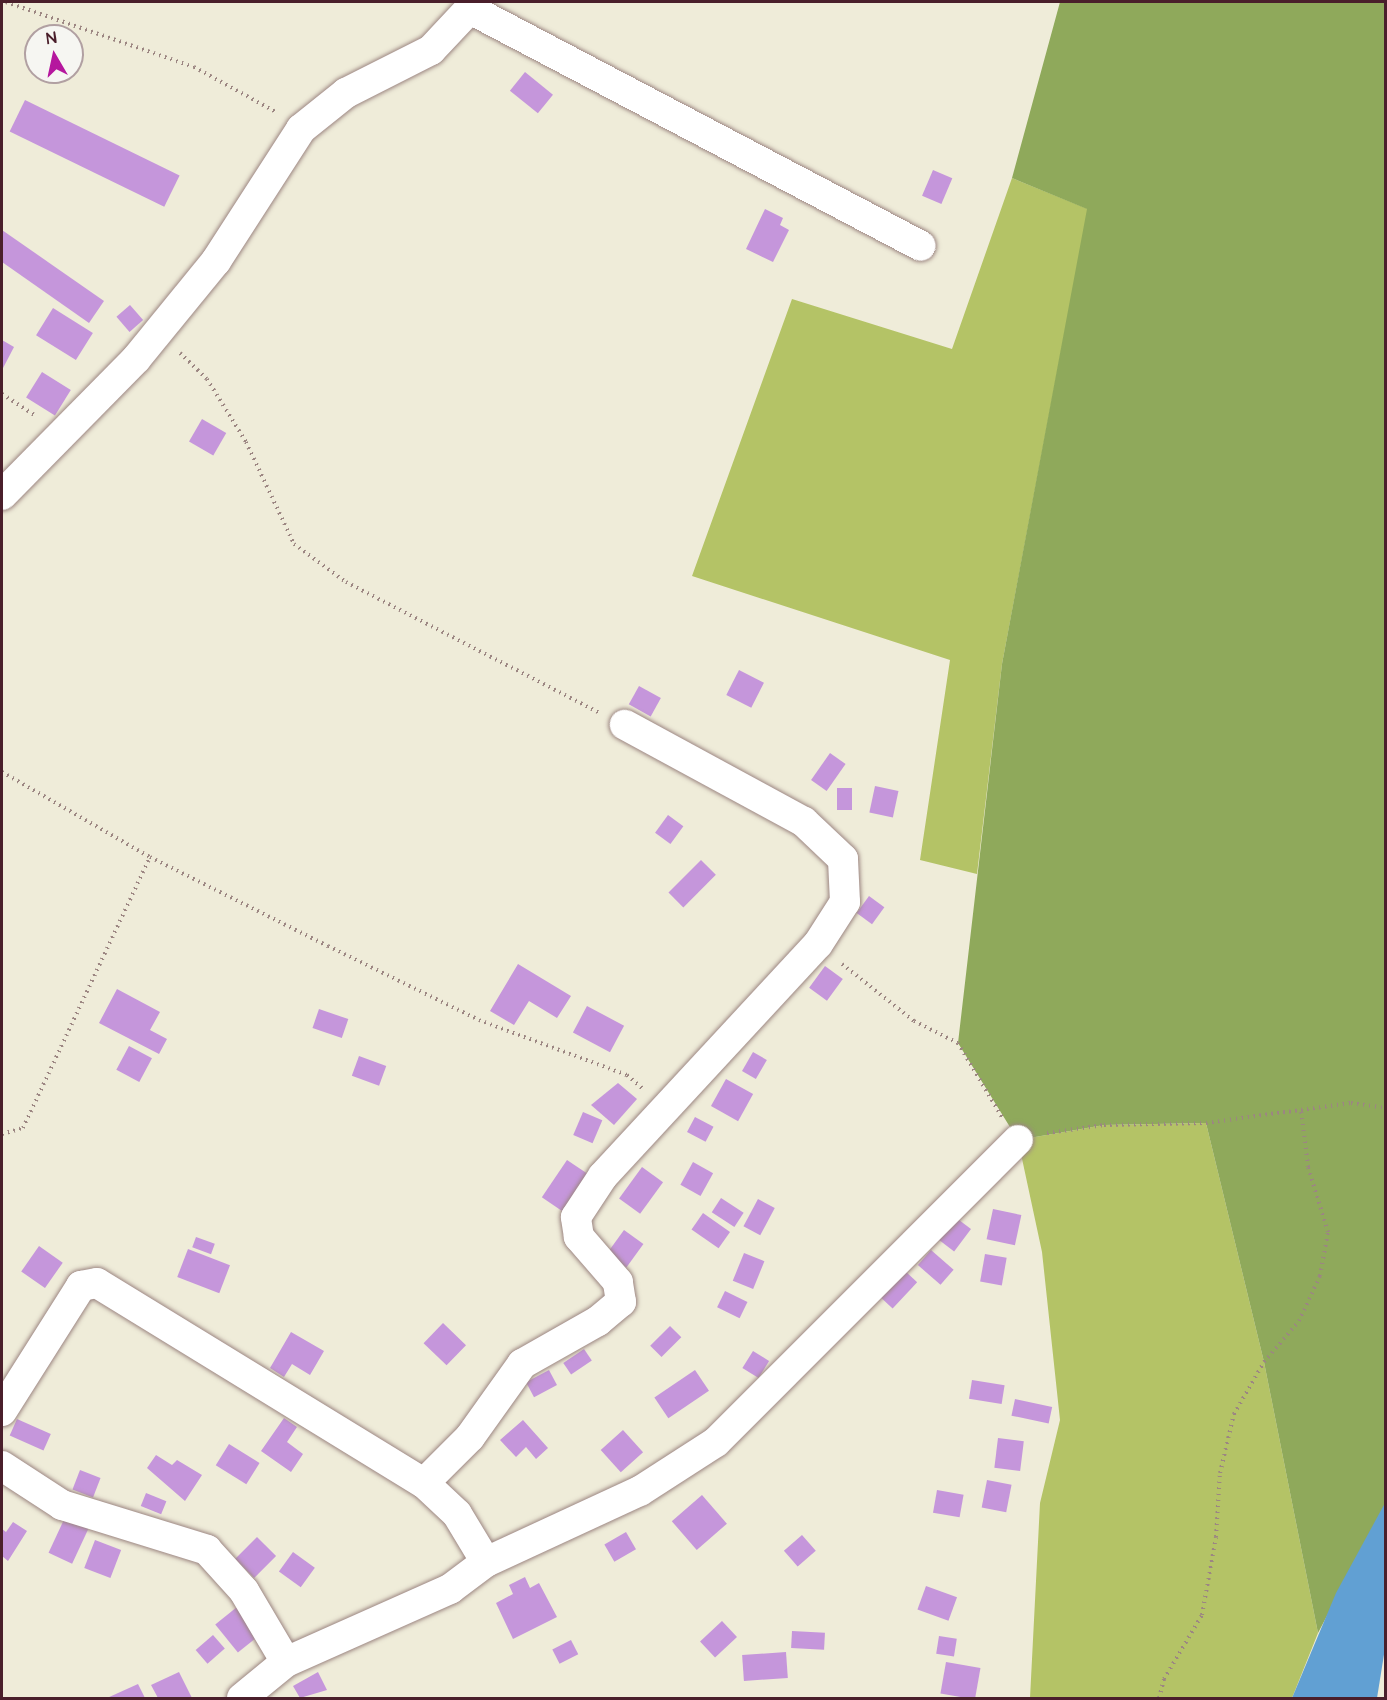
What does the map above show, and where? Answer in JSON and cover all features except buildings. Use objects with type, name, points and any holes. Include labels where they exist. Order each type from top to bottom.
[{"type":"street","points":[[2,495],[60,431],[158,331],[216,261],[301,129],[346,93],[431,50],[473,5],[921,246]]},
{"type":"street","points":[[424,1483],[470,1437],[522,1364],[598,1321],[621,1302],[618,1282],[579,1237],[576,1217],[603,1176],[818,944],[845,902],[843,859],[804,822],[625,726]]},
{"type":"street","points":[[242,1698],[286,1662],[450,1589],[486,1562],[640,1491],[716,1442],[1018,1140]]},
{"type":"street","points":[[2,1411],[81,1286],[97,1283],[424,1483],[457,1514],[486,1562]]},
{"type":"street","points":[[2,1466],[62,1505],[207,1550],[244,1591],[286,1662]]},
{"type":"path","points":[[6,2],[194,68],[250,95],[301,129]]},
{"type":"path","points":[[158,331],[207,379],[246,442],[294,544],[346,582],[625,726]]},
{"type":"path","points":[[2,394],[60,431]]},
{"type":"path","points":[[2,772],[150,857],[479,1020],[627,1075],[666,1107]]},
{"type":"path","points":[[2,1134],[23,1128],[150,857]]},
{"type":"path","points":[[818,944],[914,1021],[958,1043],[1018,1140],[1058,1130],[1206,1123],[1351,1104],[1386,1108]]},
{"type":"path","points":[[1159,1698],[1164,1679],[1202,1615],[1216,1537],[1220,1473],[1234,1414],[1264,1362],[1299,1322],[1320,1276],[1328,1232],[1308,1167],[1301,1109]]},
{"type":"green space","points":[[1060,2],[1385,2],[1386,1503],[1318,1633],[1264,1362],[1206,1123],[1104,1125],[1018,1140],[958,1043],[1002,664],[1087,209],[1012,178]]},
{"type":"green space","points":[[1012,178],[1088,209],[1002,664],[977,874],[920,860],[950,660],[692,576],[792,299],[952,349]]},
{"type":"green space","points":[[1206,1123],[1264,1362],[1318,1633],[1292,1698],[1030,1698],[1040,1503],[1060,1420],[1042,1252],[1018,1140],[1104,1125]]},
{"type":"water","points":[[1385,1503],[1386,1642],[1377,1698],[1292,1698],[1336,1593]]}]
